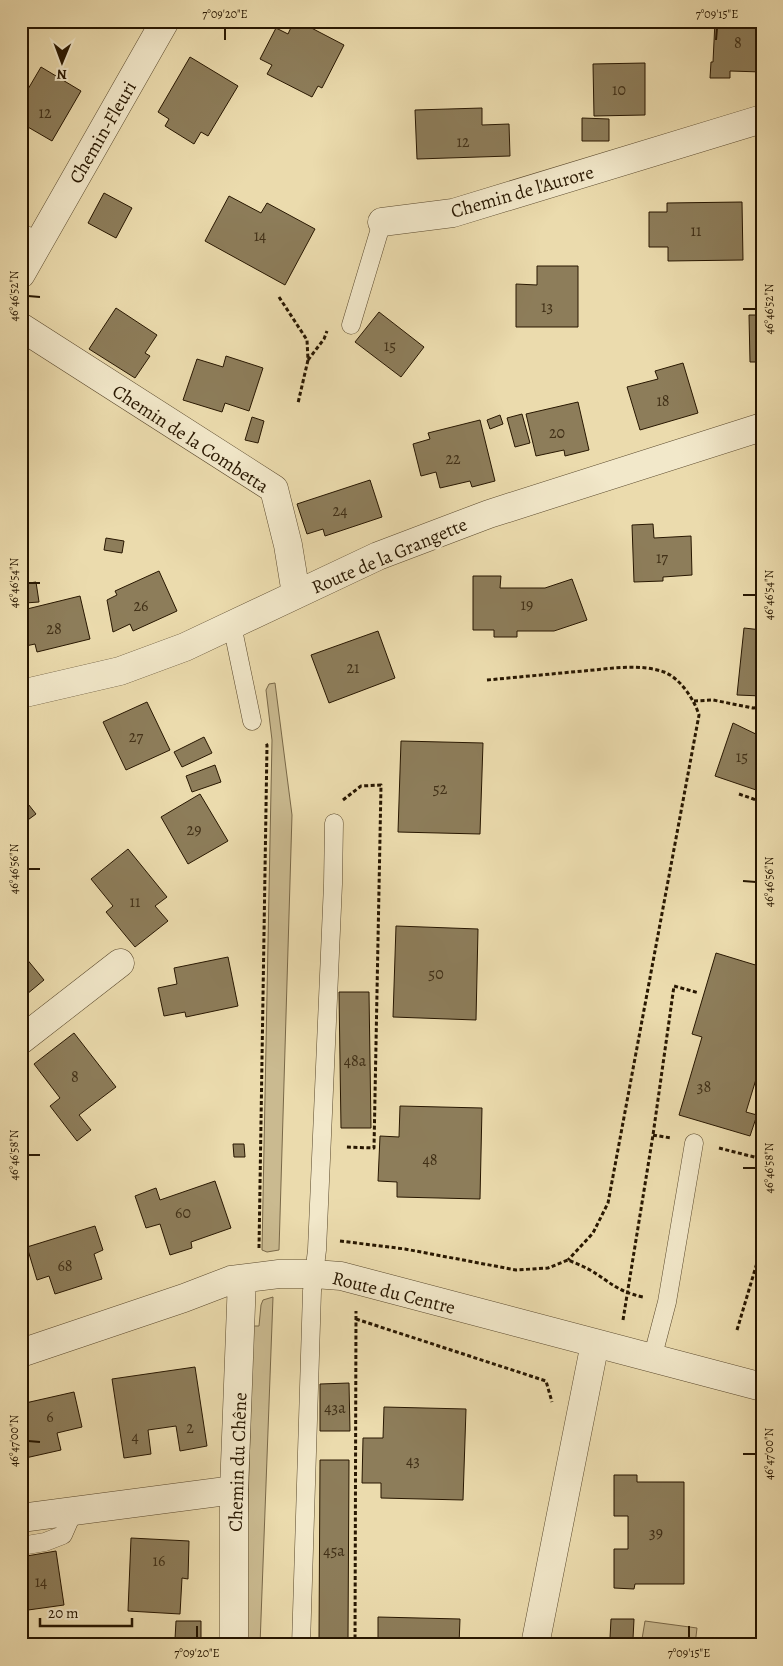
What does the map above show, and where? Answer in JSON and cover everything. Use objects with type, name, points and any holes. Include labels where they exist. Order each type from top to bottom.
[{"type":"street","name":"Chemin-Fleuri","points":[[21,274],[30,237],[165,21]]},
{"type":"street","name":"Chemin de l'Aurore","points":[[382,222],[453,213],[762,119]]},
{"type":"street","name":"Chemin de la Combetta","points":[[21,327],[274,489],[288,545],[296,594]]},
{"type":"street","name":"Route de la Grangette","points":[[21,694],[120,670],[185,647],[378,556],[489,514],[762,427]]},
{"type":"street","points":[[21,1040],[120,963]]},
{"type":"street","name":"Route du Centre","points":[[21,1353],[231,1280],[279,1274],[314,1274],[341,1276],[762,1387]]},
{"type":"street","name":"Chemin du Chêne","points":[[234,1645],[234,1490],[252,1277]]},
{"type":"street","points":[[535,1645],[607,1347]]},
{"type":"street","points":[[21,1518],[234,1490]]},
{"type":"lane","name":"Chemin de l'Aurore","points":[[352,325],[382,222]]},
{"type":"lane","points":[[232,625],[252,721]]},
{"type":"lane","points":[[301,1645],[311,1300],[318,1238],[334,823]]},
{"type":"lane","points":[[652,1359],[667,1302],[694,1143]]},
{"type":"lane","points":[[21,1546],[45,1542],[63,1535],[73,1512]]},
{"type":"path","points":[[279,297],[307,340],[308,360],[298,403]]},
{"type":"path","points":[[318,1238],[405,1249],[516,1270],[548,1268],[568,1260],[593,1233],[608,1202],[699,715],[694,701],[684,687],[666,672],[651,668],[623,668],[487,680]]},
{"type":"path","points":[[694,701],[713,700],[753,708],[762,707]]},
{"type":"path","points":[[252,721],[267,745],[259,1254],[252,1277]]},
{"type":"path","points":[[321,1146],[374,1148],[381,785],[362,786],[345,798],[336,811],[334,823]]},
{"type":"path","points":[[739,794],[762,802]]},
{"type":"path","points":[[607,1347],[653,1135],[674,986],[699,993]]},
{"type":"path","points":[[737,1330],[762,1246]]},
{"type":"path","points":[[568,1260],[589,1270],[615,1288]]},
{"type":"path","points":[[355,1645],[356,1309]]},
{"type":"path","points":[[356,1319],[546,1381],[553,1406]]},
{"type":"shaded area","points":[[275,683],[292,815],[279,1250],[267,1252],[262,1250],[272,740],[266,690],[269,684]]},
{"type":"shaded area","points":[[273,1297],[260,1645],[244,1645],[253,1326],[259,1326],[263,1300]]},
{"type":"shaded area","points":[[645,1621],[697,1628],[695,1645],[641,1645]]},
{"type":"building","points":[[294,21],[298,21],[344,45],[322,88],[318,86],[312,97],[267,74],[272,65],[260,59],[276,28],[288,34]]},
{"type":"building","points":[[715,21],[762,22],[762,72],[730,71],[730,78],[710,78],[711,62],[713,62]]},
{"type":"building","points":[[190,57],[238,86],[208,136],[201,132],[194,144],[165,126],[169,119],[158,112]]},
{"type":"building","points":[[645,63],[645,115],[594,116],[593,64]]},
{"type":"building","points":[[41,67],[81,91],[52,141],[21,123],[21,101]]},
{"type":"building","points":[[482,108],[482,125],[509,124],[510,156],[417,159],[415,110]]},
{"type":"building","points":[[582,118],[609,119],[609,141],[582,141]]},
{"type":"building","points":[[104,193],[132,208],[116,238],[88,223]]},
{"type":"building","points":[[229,196],[261,213],[267,203],[315,229],[285,285],[205,241]]},
{"type":"building","points":[[742,202],[743,260],[668,261],[668,247],[649,247],[649,212],[667,212],[667,203]]},
{"type":"building","points":[[537,266],[578,266],[578,327],[516,327],[516,284],[537,285]]},
{"type":"building","points":[[116,308],[157,335],[145,353],[150,356],[135,378],[89,349]]},
{"type":"building","points":[[379,312],[424,347],[401,377],[355,342]]},
{"type":"building","points":[[749,315],[762,315],[762,362],[750,362]]},
{"type":"building","points":[[226,356],[263,368],[249,411],[225,403],[222,412],[183,400],[197,359],[223,367]]},
{"type":"building","points":[[683,363],[698,413],[640,430],[627,387],[658,379],[655,371]]},
{"type":"building","points":[[578,402],[589,450],[565,456],[564,450],[536,456],[526,414]]},
{"type":"building","points":[[522,414],[530,443],[515,447],[507,418]]},
{"type":"building","points":[[500,415],[503,424],[490,429],[487,420]]},
{"type":"building","points":[[252,417],[264,421],[258,443],[245,440]]},
{"type":"building","points":[[480,420],[495,481],[472,487],[470,481],[440,488],[436,472],[421,476],[413,444],[430,439],[428,433]]},
{"type":"building","points":[[370,480],[382,517],[325,536],[323,529],[307,534],[297,504]]},
{"type":"building","points":[[653,524],[654,538],[691,536],[692,575],[663,577],[663,581],[634,582],[632,525]]},
{"type":"building","points":[[106,538],[124,541],[122,553],[104,550]]},
{"type":"building","points":[[159,571],[177,611],[133,631],[130,624],[113,632],[107,600],[117,595],[115,591]]},
{"type":"building","points":[[473,576],[501,576],[500,588],[545,588],[572,579],[587,620],[554,631],[517,631],[517,637],[494,637],[494,630],[473,630]]},
{"type":"building","points":[[36,582],[39,602],[25,603],[22,584]]},
{"type":"building","points":[[80,596],[90,639],[37,652],[35,644],[21,647],[21,618],[28,616],[27,609]]},
{"type":"building","points":[[744,628],[762,630],[762,696],[737,695]]},
{"type":"building","points":[[378,631],[395,678],[329,703],[311,655]]},
{"type":"building","points":[[147,702],[170,750],[126,770],[103,722]]},
{"type":"building","points":[[733,723],[762,737],[762,792],[715,776]]},
{"type":"building","points":[[204,737],[212,753],[182,767],[174,752]]},
{"type":"building","points":[[401,741],[483,743],[480,834],[398,832]]},
{"type":"building","points":[[215,765],[221,782],[192,792],[186,776]]},
{"type":"building","points":[[200,794],[228,841],[188,864],[161,817]]},
{"type":"building","points":[[21,795],[36,814],[21,825]]},
{"type":"building","points":[[128,849],[167,897],[155,906],[168,921],[135,947],[106,912],[113,906],[91,879]]},
{"type":"building","points":[[396,926],[478,929],[476,1020],[393,1017]]},
{"type":"building","points":[[21,952],[44,980],[21,999]]},
{"type":"building","points":[[716,953],[762,967],[762,1078],[757,1076],[746,1112],[757,1115],[750,1136],[679,1115],[702,1037],[692,1034]]},
{"type":"building","points":[[228,957],[238,1006],[186,1017],[185,1012],[164,1016],[158,988],[177,984],[174,968]]},
{"type":"building","points":[[339,992],[369,992],[371,1128],[341,1128]]},
{"type":"building","points":[[74,1033],[116,1087],[79,1115],[91,1130],[77,1141],[50,1106],[60,1098],[34,1064]]},
{"type":"building","points":[[400,1106],[482,1108],[480,1199],[397,1197],[397,1182],[378,1181],[380,1136],[399,1137]]},
{"type":"building","points":[[233,1144],[244,1144],[245,1157],[234,1157]]},
{"type":"building","points":[[215,1181],[231,1228],[191,1242],[192,1248],[170,1255],[160,1224],[146,1228],[135,1196],[156,1188],[160,1200]]},
{"type":"building","points":[[95,1226],[103,1250],[94,1254],[102,1279],[55,1294],[49,1276],[37,1280],[27,1247]]},
{"type":"building","points":[[195,1367],[207,1446],[180,1451],[176,1426],[148,1430],[151,1454],[124,1458],[112,1379]]},
{"type":"building","points":[[349,1383],[350,1431],[320,1431],[320,1384]]},
{"type":"building","points":[[74,1392],[82,1427],[57,1433],[61,1450],[21,1459],[21,1404]]},
{"type":"building","points":[[384,1407],[466,1409],[463,1500],[381,1498],[381,1483],[362,1483],[363,1438],[383,1438]]},
{"type":"building","points":[[320,1460],[349,1460],[348,1639],[319,1639]]},
{"type":"building","points":[[614,1475],[637,1475],[637,1482],[684,1482],[684,1584],[635,1584],[634,1589],[614,1588],[614,1549],[628,1549],[628,1516],[614,1516]]},
{"type":"building","points":[[131,1538],[189,1541],[188,1579],[182,1578],[180,1614],[128,1611]]},
{"type":"building","points":[[56,1551],[64,1605],[21,1611],[21,1557]]},
{"type":"building","points":[[378,1617],[460,1619],[459,1645],[378,1645]]},
{"type":"building","points":[[611,1619],[634,1619],[633,1639],[610,1638]]},
{"type":"building","points":[[176,1621],[201,1621],[201,1639],[175,1639]]}]
